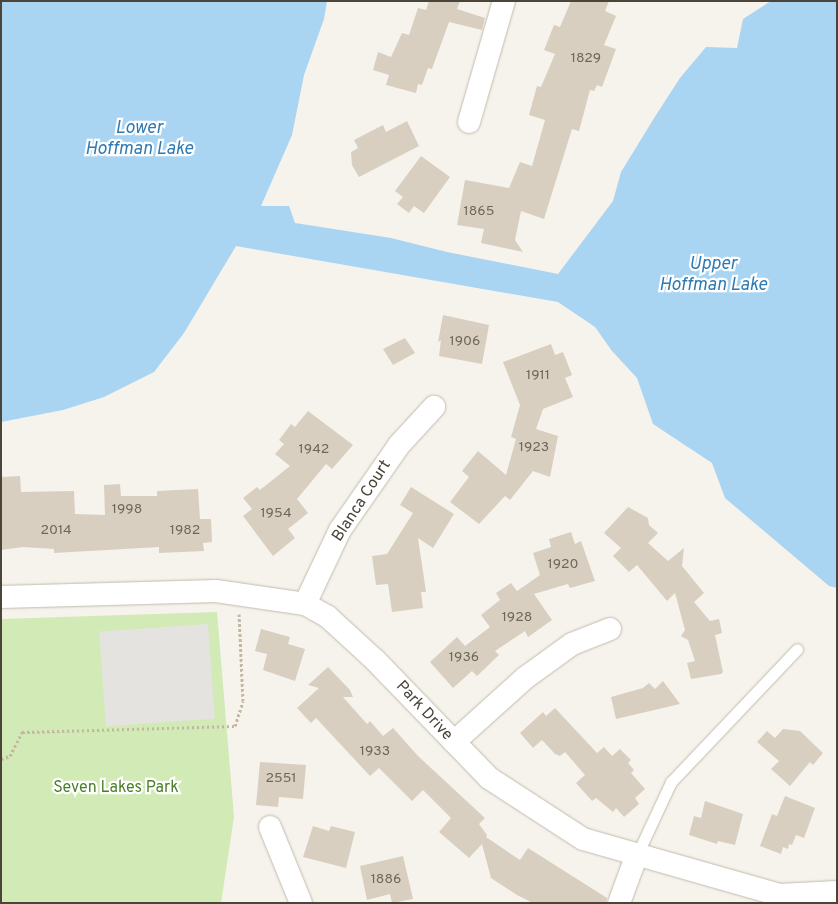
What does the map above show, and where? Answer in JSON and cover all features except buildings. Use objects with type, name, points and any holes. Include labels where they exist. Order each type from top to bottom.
[{"type":"street","points":[[469,122],[504,1]]},
{"type":"street","name":"Blanca Court","points":[[305,604],[340,530],[399,445],[434,407]]},
{"type":"street","name":"Park Drive","points":[[1,597],[206,591],[305,604],[328,617],[375,660],[489,778],[523,803],[583,839],[636,856],[779,895],[837,892]]},
{"type":"street","points":[[454,742],[525,678],[572,644],[610,629]]},
{"type":"street","points":[[270,827],[301,903]]},
{"type":"street","points":[[619,903],[636,856]]},
{"type":"lane","points":[[636,856],[671,782],[797,649]]},
{"type":"path","points":[[1,759],[10,756],[22,732],[235,726],[243,701],[238,594]]},
{"type":"green space","name":"Seven Lakes Park","points":[[217,612],[234,817],[221,903],[1,903],[1,619]]},
{"type":"shaded area","points":[[208,624],[215,719],[106,726],[99,632]]},
{"type":"water","points":[[1,1],[327,1],[324,19],[304,75],[292,135],[261,206],[289,206],[295,223],[391,238],[447,252],[558,274],[613,201],[621,172],[680,78],[706,47],[737,48],[743,19],[771,1],[837,1],[837,588],[829,586],[725,498],[712,463],[653,424],[637,378],[612,351],[595,327],[558,302],[236,246],[184,333],[154,372],[104,397],[63,410],[1,422]]},
{"type":"water label","name":"Lower Hoffman Lake","points":[[139,140]]},
{"type":"water label","name":"Upper Hoffman Lake","points":[[713,276]]}]
